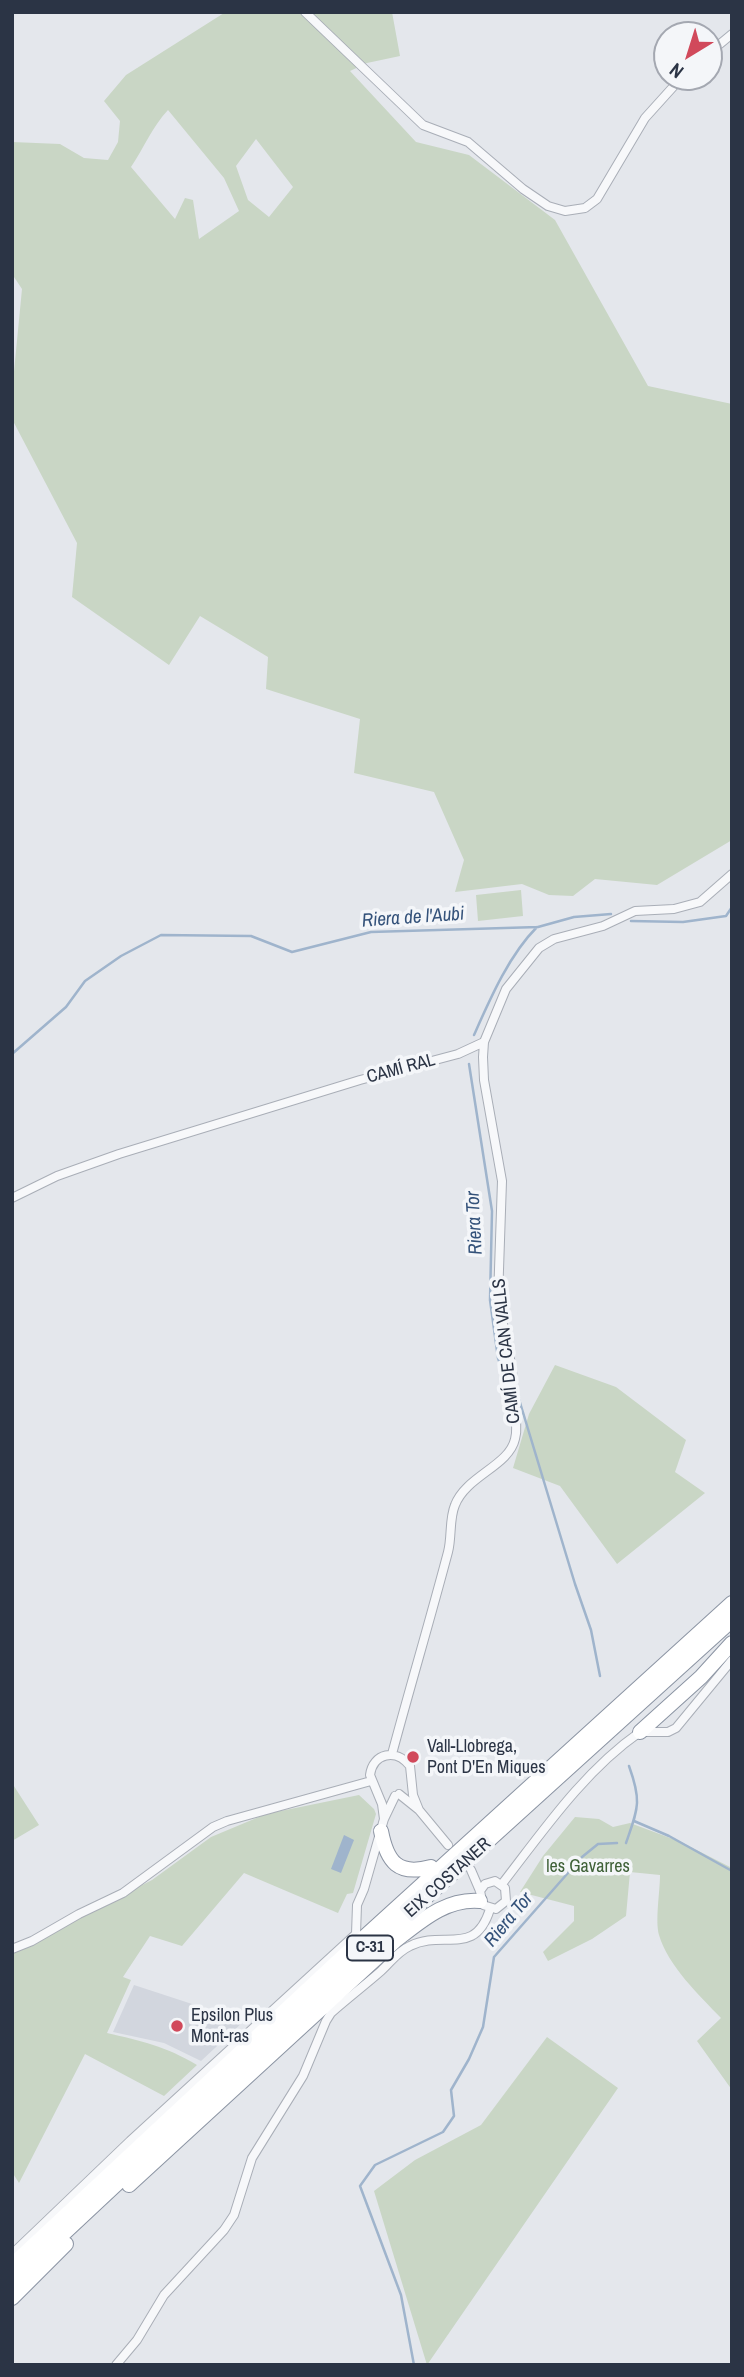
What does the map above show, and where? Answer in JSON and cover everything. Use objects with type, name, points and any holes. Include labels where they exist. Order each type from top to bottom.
[{"type":"highway","name":"C-31","points":[[12,2265],[320,1977],[732,1603]]},
{"type":"highway","name":"EIX COSTANER","points":[[12,2282],[349,1967],[732,1620]]},
{"type":"highway","points":[[640,1732],[701,1677],[732,1643]]},
{"type":"highway","points":[[356,1934],[487,1818],[544,1775]]},
{"type":"highway","points":[[382,1825],[385,1851],[395,1864],[410,1870],[431,1867]]},
{"type":"highway","points":[[12,2298],[102,2210],[395,1941],[439,1909],[459,1901],[483,1900]]},
{"type":"street","points":[[305,12],[424,125],[468,142],[523,189],[548,206],[565,211],[584,208],[597,199],[645,118],[669,91]]},
{"type":"street","points":[[484,1042],[506,989],[538,948],[554,939],[603,926],[635,911],[674,909],[700,902],[732,874]]},
{"type":"street","name":"CAMÍ RAL","points":[[12,1198],[48,1180],[119,1154],[360,1080],[458,1054],[484,1042]]},
{"type":"street","name":"CAMÍ DE CAN VALLS","points":[[392,1754],[448,1552],[453,1507],[470,1482],[498,1461],[515,1441],[512,1370],[498,1299],[502,1181],[484,1080],[484,1042]]},
{"type":"street","points":[[502,1884],[578,1790],[627,1741],[640,1732],[668,1732],[676,1728],[732,1660]]},
{"type":"street","points":[[658,1716],[657,1723],[668,1732]]},
{"type":"street","points":[[382,1825],[377,1790],[371,1781],[371,1770],[376,1761],[392,1754],[407,1762],[412,1773],[413,1795],[419,1810]]},
{"type":"street","points":[[12,2254],[139,2132],[356,1934],[357,1905],[382,1825],[397,1795],[407,1788],[411,1780]]},
{"type":"street","points":[[12,1949],[123,1893],[220,1824],[371,1781]]},
{"type":"street","points":[[377,1790],[386,1795],[397,1795],[419,1810],[448,1845]]},
{"type":"street","points":[[116,2365],[137,2340],[164,2295],[224,2230],[234,2215],[252,2158],[303,2076],[331,2013],[383,1969],[397,1952],[413,1944],[468,1938],[479,1933],[486,1923],[483,1900],[471,1870],[489,1882],[502,1884]]},
{"type":"street","points":[[483,1900],[489,1882]]},
{"type":"street","points":[[483,1900],[500,1908],[506,1901],[507,1893],[502,1884]]},
{"type":"shaded area","name":"Epsilon Plus Mont-ras","points":[[134,1985],[244,2021],[201,2061],[164,2043],[113,2032]]},
{"type":"green space","points":[[392,12],[400,56],[367,63],[350,71],[416,142],[469,155],[555,220],[648,386],[732,404],[732,840],[657,885],[595,879],[573,896],[549,895],[522,884],[455,892],[464,860],[434,792],[354,773],[360,719],[266,689],[268,657],[200,616],[169,665],[72,597],[77,543],[12,419],[22,289],[12,274],[12,142],[60,144],[84,158],[108,160],[118,142],[120,121],[104,101],[126,75],[224,13]],"holes":[[[168,110],[224,178],[239,211],[199,239],[193,200],[185,198],[175,219],[131,167]],[[256,139],[293,187],[269,217],[248,200],[236,166]]]},
{"type":"green space","points":[[521,890],[523,916],[478,921],[476,895]]},
{"type":"green space","points":[[555,1365],[616,1387],[686,1440],[675,1472],[705,1493],[617,1564],[560,1486],[513,1468],[529,1414]]},
{"type":"green space","points":[[12,1783],[39,1825],[12,1841]]},
{"type":"green space","points":[[359,1795],[376,1814],[353,1893],[347,1894],[338,1913],[244,1873],[182,1946],[150,1936],[123,1977],[131,1980],[107,2033],[153,2045],[197,2065],[164,2096],[85,2054],[19,2183],[12,2172],[12,1951],[152,1880],[211,1837],[266,1814]]},
{"type":"green space","name":"les Gavarres","points":[[575,1817],[599,1819],[613,1827],[630,1823],[681,1842],[732,1868],[732,2090],[697,2041],[721,2018],[677,1969],[663,1947],[658,1929],[660,1875],[630,1872],[626,1916],[592,1939],[548,1961],[543,1952],[574,1921],[574,1906],[520,1892],[543,1856]]},
{"type":"green space","points":[[547,2037],[618,2088],[427,2365],[374,2191],[415,2160],[481,2125]]},
{"type":"water","points":[[344,1835],[354,1840],[341,1873],[331,1869]]},
{"type":"waterway","name":"Riera de l'Aubi","points":[[631,921],[683,922],[726,916],[732,907]]},
{"type":"waterway","name":"Riera de l'Aubi","points":[[12,1054],[66,1007],[85,981],[121,956],[161,935],[251,936],[292,952],[371,932],[538,927],[574,917],[611,914]]},
{"type":"waterway","name":"Riera Tor","points":[[474,1035],[509,964],[537,927]]},
{"type":"waterway","name":"Riera Tor","points":[[469,1064],[492,1211],[490,1300],[498,1358],[506,1381]]},
{"type":"waterway","name":"Riera Tor","points":[[518,1396],[591,1630],[600,1676]]},
{"type":"waterway","name":"Riera Tor","points":[[626,1843],[637,1805],[636,1788],[629,1766]]},
{"type":"waterway","points":[[634,1821],[669,1836],[732,1871]]},
{"type":"waterway","name":"Riera Tor","points":[[414,2365],[401,2295],[360,2186],[375,2165],[443,2132],[454,2116],[451,2090],[483,2027],[494,1957],[582,1857],[598,1844],[617,1843]]},
{"type":"place","name":"Vall-Llobrega, Pont D'En Miques","points":[[413,1757]]},
{"type":"place","name":"Epsilon Plus Mont-ras","points":[[177,2026]]}]
